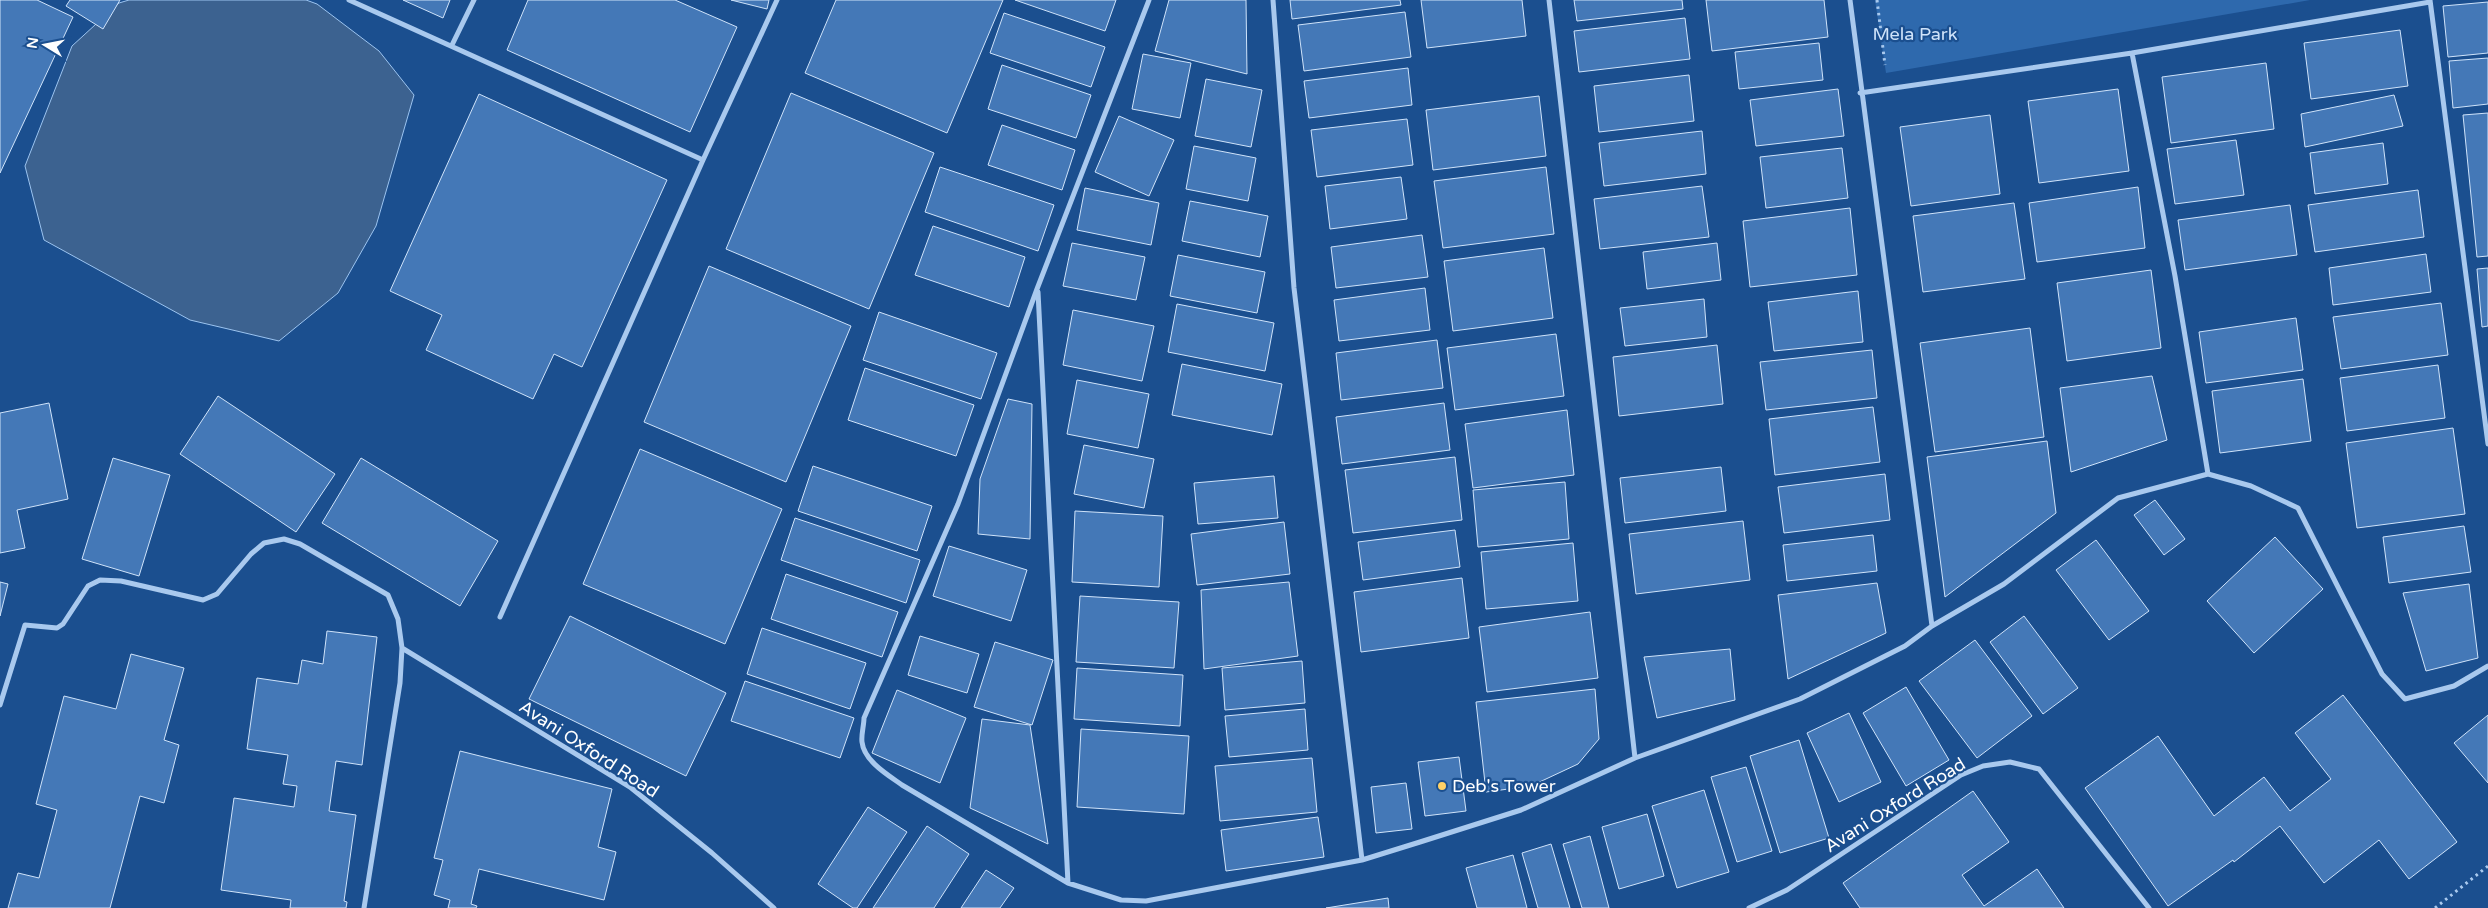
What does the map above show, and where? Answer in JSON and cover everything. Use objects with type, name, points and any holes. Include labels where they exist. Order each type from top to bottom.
[{"type":"street","points":[[349,0],[703,160]]},
{"type":"street","points":[[452,45],[474,0]]},
{"type":"street","points":[[500,617],[703,160],[777,0]]},
{"type":"street","points":[[1149,0],[1037,289],[958,504],[864,718],[862,742],[867,755],[881,769],[902,785],[1068,883],[1122,900],[1146,901],[1362,860],[1521,810],[1634,758],[1800,698],[1905,646],[1932,626],[2004,584],[2118,498],[2208,474],[2251,486],[2298,508],[2382,674],[2405,699],[2454,686],[2488,666]]},
{"type":"street","points":[[1274,0],[1294,288],[1362,860]]},
{"type":"street","points":[[1549,0],[1634,758]]},
{"type":"street","points":[[1850,0],[1860,93],[1932,626]]},
{"type":"street","points":[[1860,93],[2132,53],[2430,1],[2488,444]]},
{"type":"street","points":[[2132,53],[2175,276],[2208,474]]},
{"type":"street","points":[[1037,289],[1068,883]]},
{"type":"street","points":[[0,705],[25,625],[57,628],[63,624],[88,586],[100,580],[121,581],[203,600],[216,594],[250,554],[264,542],[284,539],[300,544],[388,595],[398,620],[402,648],[400,683],[364,908]]},
{"type":"street","name":"Avani Oxford Road","points":[[402,648],[630,787],[712,853],[774,908]]},
{"type":"street","name":"Avani Oxford Road","points":[[1749,908],[1787,890],[1961,775],[1983,766],[2010,762],[2039,769],[2149,908]]},
{"type":"path","points":[[1878,0],[1886,73]]},
{"type":"path","points":[[2435,908],[2488,866]]},
{"type":"green space","name":"Mela Park","points":[[1875,0],[2310,0],[1886,73]]},
{"type":"shaded area","points":[[129,0],[306,0],[317,4],[379,51],[414,95],[376,226],[338,293],[279,341],[190,320],[44,240],[25,166],[72,46],[119,3]]},
{"type":"building","points":[[0,0],[37,0],[73,17],[0,173]]},
{"type":"building","points":[[70,0],[120,0],[103,29],[66,6]]},
{"type":"building","points":[[403,0],[450,0],[443,18]]},
{"type":"building","points":[[528,0],[675,0],[737,27],[690,132],[507,50]]},
{"type":"building","points":[[731,0],[769,0],[767,9]]},
{"type":"building","points":[[836,0],[1003,0],[947,133],[805,73]]},
{"type":"building","points":[[1015,0],[1116,0],[1105,31]]},
{"type":"building","points":[[1169,0],[1246,0],[1247,74],[1155,51]]},
{"type":"building","points":[[1290,0],[1400,0],[1401,5],[1292,19]]},
{"type":"building","points":[[1421,0],[1522,0],[1526,36],[1427,48]]},
{"type":"building","points":[[1574,0],[1682,0],[1683,9],[1577,21]]},
{"type":"building","points":[[1706,0],[1824,0],[1828,37],[1712,51]]},
{"type":"building","points":[[2488,2],[2488,53],[2448,57],[2443,6]]},
{"type":"building","points":[[1405,12],[1411,57],[1304,71],[1298,25]]},
{"type":"building","points":[[1004,13],[1105,47],[1091,87],[990,53]]},
{"type":"building","points":[[1685,18],[1690,59],[1579,72],[1574,31]]},
{"type":"building","points":[[2400,30],[2408,86],[2311,99],[2304,43]]},
{"type":"building","points":[[1819,43],[1823,80],[1739,89],[1735,52]]},
{"type":"building","points":[[1143,54],[1191,63],[1180,118],[1132,109]]},
{"type":"building","points":[[2488,58],[2488,104],[2453,108],[2449,61]]},
{"type":"building","points":[[2266,63],[2274,129],[2171,143],[2162,77]]},
{"type":"building","points":[[1002,65],[1091,95],[1076,138],[988,109]]},
{"type":"building","points":[[1408,68],[1412,105],[1309,118],[1304,81]]},
{"type":"building","points":[[1689,75],[1694,121],[1599,132],[1594,86]]},
{"type":"building","points":[[1206,79],[1262,90],[1251,147],[1195,136]]},
{"type":"building","points":[[1838,89],[1844,136],[1756,146],[1750,100]]},
{"type":"building","points":[[2118,89],[2129,171],[2039,183],[2028,101]]},
{"type":"building","points":[[791,93],[934,153],[869,309],[726,249]]},
{"type":"building","points":[[479,94],[667,180],[582,367],[554,354],[533,399],[426,350],[442,315],[390,291]]},
{"type":"building","points":[[2394,95],[2403,126],[2305,147],[2301,114]]},
{"type":"building","points":[[1539,96],[1546,156],[1433,170],[1426,110]]},
{"type":"building","points":[[2488,113],[2488,256],[2477,257],[2463,115]]},
{"type":"building","points":[[1990,115],[2000,194],[1911,206],[1900,127]]},
{"type":"building","points":[[1119,116],[1174,140],[1149,196],[1095,172]]},
{"type":"building","points":[[1407,119],[1413,165],[1317,177],[1311,130]]},
{"type":"building","points":[[1002,125],[1075,150],[1062,190],[988,165]]},
{"type":"building","points":[[1702,131],[1706,174],[1604,186],[1599,143]]},
{"type":"building","points":[[2236,140],[2244,195],[2175,204],[2167,149]]},
{"type":"building","points":[[2383,143],[2388,184],[2315,194],[2310,153]]},
{"type":"building","points":[[1194,146],[1256,158],[1248,201],[1186,189]]},
{"type":"building","points":[[1842,148],[1848,198],[1766,208],[1760,157]]},
{"type":"building","points":[[940,167],[1054,205],[1038,251],[925,212]]},
{"type":"building","points":[[1546,167],[1554,234],[1443,248],[1434,181]]},
{"type":"building","points":[[1401,177],[1407,219],[1330,229],[1325,186]]},
{"type":"building","points":[[1702,186],[1709,237],[1600,249],[1594,199]]},
{"type":"building","points":[[2138,187],[2145,248],[2037,262],[2029,203]]},
{"type":"building","points":[[1085,188],[1159,203],[1151,245],[1077,230]]},
{"type":"building","points":[[2418,190],[2424,237],[2315,252],[2308,205]]},
{"type":"building","points":[[1190,201],[1268,216],[1260,257],[1182,241]]},
{"type":"building","points":[[2014,203],[2025,279],[1923,292],[1913,216]]},
{"type":"building","points":[[2290,205],[2297,255],[2185,270],[2178,220]]},
{"type":"building","points":[[1850,208],[1857,275],[1750,287],[1743,221]]},
{"type":"building","points":[[933,226],[1025,257],[1009,307],[915,275]]},
{"type":"building","points":[[1422,235],[1428,277],[1336,288],[1331,247]]},
{"type":"building","points":[[1072,243],[1145,257],[1136,300],[1063,286]]},
{"type":"building","points":[[1717,243],[1721,280],[1647,289],[1643,252]]},
{"type":"building","points":[[1544,248],[1553,318],[1453,331],[1444,261]]},
{"type":"building","points":[[2426,254],[2431,292],[2333,305],[2329,268]]},
{"type":"building","points":[[1178,255],[1265,272],[1257,313],[1170,296]]},
{"type":"building","points":[[709,266],[851,326],[786,482],[644,422]]},
{"type":"building","points":[[2488,268],[2488,326],[2482,327],[2477,269]]},
{"type":"building","points":[[2151,270],[2161,348],[2067,361],[2057,283]]},
{"type":"building","points":[[1425,288],[1430,330],[1339,341],[1334,300]]},
{"type":"building","points":[[1858,291],[1863,342],[1774,351],[1768,302]]},
{"type":"building","points":[[1704,299],[1707,337],[1625,346],[1620,308]]},
{"type":"building","points":[[2441,303],[2448,355],[2341,369],[2333,317]]},
{"type":"building","points":[[1177,304],[1274,323],[1265,371],[1168,352]]},
{"type":"building","points":[[1073,310],[1154,326],[1142,381],[1063,365]]},
{"type":"building","points":[[879,312],[997,353],[981,399],[863,360]]},
{"type":"building","points":[[2296,318],[2303,370],[2206,383],[2199,332]]},
{"type":"building","points":[[2030,328],[2044,437],[1935,452],[1920,343]]},
{"type":"building","points":[[1556,334],[1564,396],[1455,410],[1447,348]]},
{"type":"building","points":[[1437,340],[1443,388],[1341,400],[1336,353]]},
{"type":"building","points":[[1717,345],[1723,404],[1619,416],[1613,357]]},
{"type":"building","points":[[1872,350],[1877,398],[1766,410],[1760,362]]},
{"type":"building","points":[[1182,364],[1282,384],[1272,435],[1172,415]]},
{"type":"building","points":[[2438,365],[2445,418],[2347,431],[2340,378]]},
{"type":"building","points":[[865,368],[974,405],[956,456],[848,420]]},
{"type":"building","points":[[2152,376],[2167,440],[2071,472],[2060,388]]},
{"type":"building","points":[[2303,379],[2311,441],[2220,453],[2212,391]]},
{"type":"building","points":[[1077,380],[1149,394],[1138,448],[1067,434]]},
{"type":"building","points":[[218,396],[335,474],[296,532],[180,454]]},
{"type":"building","points":[[1008,399],[1032,404],[1030,539],[978,534],[980,479]]},
{"type":"building","points":[[49,403],[68,499],[17,510],[25,548],[0,553],[0,413]]},
{"type":"building","points":[[1444,403],[1450,450],[1342,464],[1336,417]]},
{"type":"building","points":[[1873,407],[1880,462],[1775,475],[1769,419]]},
{"type":"building","points":[[1567,410],[1574,475],[1473,488],[1465,424]]},
{"type":"building","points":[[2453,428],[2465,514],[2357,528],[2346,443]]},
{"type":"building","points":[[2047,441],[2056,513],[1945,597],[1927,457]]},
{"type":"building","points":[[1084,445],[1154,459],[1144,508],[1074,494]]},
{"type":"building","points":[[640,449],[782,509],[725,644],[583,584]]},
{"type":"building","points":[[1455,457],[1462,520],[1353,533],[1345,470]]},
{"type":"building","points":[[113,458],[170,475],[139,576],[82,559]]},
{"type":"building","points":[[361,458],[498,541],[460,606],[322,523]]},
{"type":"building","points":[[813,466],[932,506],[917,551],[798,511]]},
{"type":"building","points":[[1721,467],[1726,511],[1625,523],[1620,478]]},
{"type":"building","points":[[1885,474],[1890,520],[1784,533],[1778,487]]},
{"type":"building","points":[[1274,476],[1278,518],[1198,524],[1194,483]]},
{"type":"building","points":[[1565,482],[1569,539],[1478,547],[1473,490]]},
{"type":"building","points":[[2155,500],[2185,539],[2164,555],[2134,515]]},
{"type":"building","points":[[1075,511],[1163,516],[1159,587],[1072,582]]},
{"type":"building","points":[[795,518],[920,560],[906,603],[781,560]]},
{"type":"building","points":[[1743,521],[1750,580],[1636,594],[1629,534]]},
{"type":"building","points":[[1284,522],[1290,574],[1197,585],[1191,534]]},
{"type":"building","points":[[2464,526],[2471,572],[2389,583],[2383,537]]},
{"type":"building","points":[[1455,530],[1460,567],[1363,580],[1358,542]]},
{"type":"building","points":[[1873,535],[1877,571],[1787,581],[1783,545]]},
{"type":"building","points":[[2275,537],[2323,589],[2254,653],[2207,601]]},
{"type":"building","points":[[2096,540],[2149,611],[2109,640],[2056,570]]},
{"type":"building","points":[[1573,543],[1578,601],[1486,609],[1481,552]]},
{"type":"building","points":[[949,546],[1027,570],[1011,621],[933,596]]},
{"type":"building","points":[[786,574],[898,612],[882,657],[771,619]]},
{"type":"building","points":[[1462,578],[1469,638],[1361,652],[1354,592]]},
{"type":"building","points":[[0,582],[8,584],[0,616]]},
{"type":"building","points":[[1289,582],[1298,656],[1204,669],[1201,590]]},
{"type":"building","points":[[1877,583],[1886,633],[1788,679],[1778,595]]},
{"type":"building","points":[[2469,584],[2478,658],[2426,671],[2403,593]]},
{"type":"building","points":[[1080,596],[1179,602],[1174,668],[1076,662]]},
{"type":"building","points":[[1590,612],[1598,678],[1487,692],[1479,627]]},
{"type":"building","points":[[570,616],[726,693],[686,776],[529,699]]},
{"type":"building","points":[[2024,616],[2078,688],[2043,714],[1990,642]]},
{"type":"building","points":[[762,628],[866,663],[850,709],[747,674]]},
{"type":"building","points":[[327,631],[377,637],[362,765],[336,761],[329,811],[356,815],[344,901],[347,902],[346,908],[290,908],[291,900],[221,890],[234,798],[294,807],[297,786],[283,784],[288,755],[247,749],[257,678],[298,684],[302,660],[323,664]]},
{"type":"building","points":[[920,636],[979,654],[967,693],[908,675]]},
{"type":"building","points":[[1975,640],[2032,716],[1977,758],[1919,681]]},
{"type":"building","points":[[995,642],[1053,660],[1032,725],[974,707]]},
{"type":"building","points":[[1730,649],[1735,700],[1657,718],[1644,657]]},
{"type":"building","points":[[131,654],[184,668],[164,740],[179,745],[164,803],[140,796],[110,908],[8,908],[18,873],[39,878],[57,810],[36,804],[64,696],[116,709]]},
{"type":"building","points":[[1302,661],[1305,703],[1225,710],[1222,668]]},
{"type":"building","points":[[1077,668],[1183,675],[1180,726],[1074,719]]},
{"type":"building","points":[[745,681],[854,718],[840,758],[731,721]]},
{"type":"building","points":[[1906,687],[1949,760],[1906,786],[1863,713]]},
{"type":"building","points":[[1595,689],[1599,739],[1578,764],[1531,786],[1486,792],[1476,702]]},
{"type":"building","points":[[897,690],[966,718],[940,783],[872,753]]},
{"type":"building","points":[[2343,695],[2457,842],[2409,879],[2379,840],[2324,883],[2280,826],[2234,862],[2233,860],[2168,906],[2085,788],[2158,736],[2214,816],[2264,777],[2290,811],[2331,779],[2295,733]]},
{"type":"building","points":[[1305,709],[1308,750],[1229,757],[1225,716]]},
{"type":"building","points":[[1849,713],[1881,782],[1839,802],[1807,733]]},
{"type":"building","points":[[2488,715],[2488,783],[2454,743]]},
{"type":"building","points":[[982,719],[1030,725],[1048,844],[970,808]]},
{"type":"building","points":[[1081,729],[1189,736],[1184,814],[1077,807]]},
{"type":"building","points":[[1799,740],[1829,838],[1780,853],[1750,756]]},
{"type":"building","points":[[460,751],[612,789],[598,847],[616,852],[604,900],[479,869],[471,904],[477,906],[476,908],[448,908],[450,900],[434,895],[443,860],[434,858]]},
{"type":"building","name":"Deb's Tower","points":[[1459,757],[1466,811],[1425,816],[1418,762]]},
{"type":"building","points":[[1312,758],[1317,812],[1220,821],[1215,766]]},
{"type":"building","points":[[1746,767],[1772,851],[1737,862],[1711,777]]},
{"type":"building","points":[[1406,783],[1412,829],[1376,833],[1371,787]]},
{"type":"building","points":[[1704,790],[1729,872],[1677,888],[1652,806]]},
{"type":"building","points":[[1973,791],[2009,842],[1962,875],[1984,906],[2037,869],[2064,908],[1860,908],[1843,883]]},
{"type":"building","points":[[868,807],[907,832],[857,908],[853,908],[818,884]]},
{"type":"building","points":[[1647,814],[1664,876],[1619,889],[1602,827]]},
{"type":"building","points":[[1318,817],[1324,857],[1226,871],[1221,830]]},
{"type":"building","points":[[927,826],[969,854],[934,908],[873,908]]},
{"type":"building","points":[[1590,836],[1609,908],[1582,908],[1563,844]]},
{"type":"building","points":[[1551,844],[1570,908],[1538,908],[1522,853]]},
{"type":"building","points":[[1513,855],[1527,908],[1477,908],[1466,868]]},
{"type":"building","points":[[986,870],[1014,888],[1000,908],[961,908]]},
{"type":"building","points":[[1388,898],[1389,908],[1326,908]]},
{"type":"place","name":"Deb's Tower","points":[[1442,786]]}]
